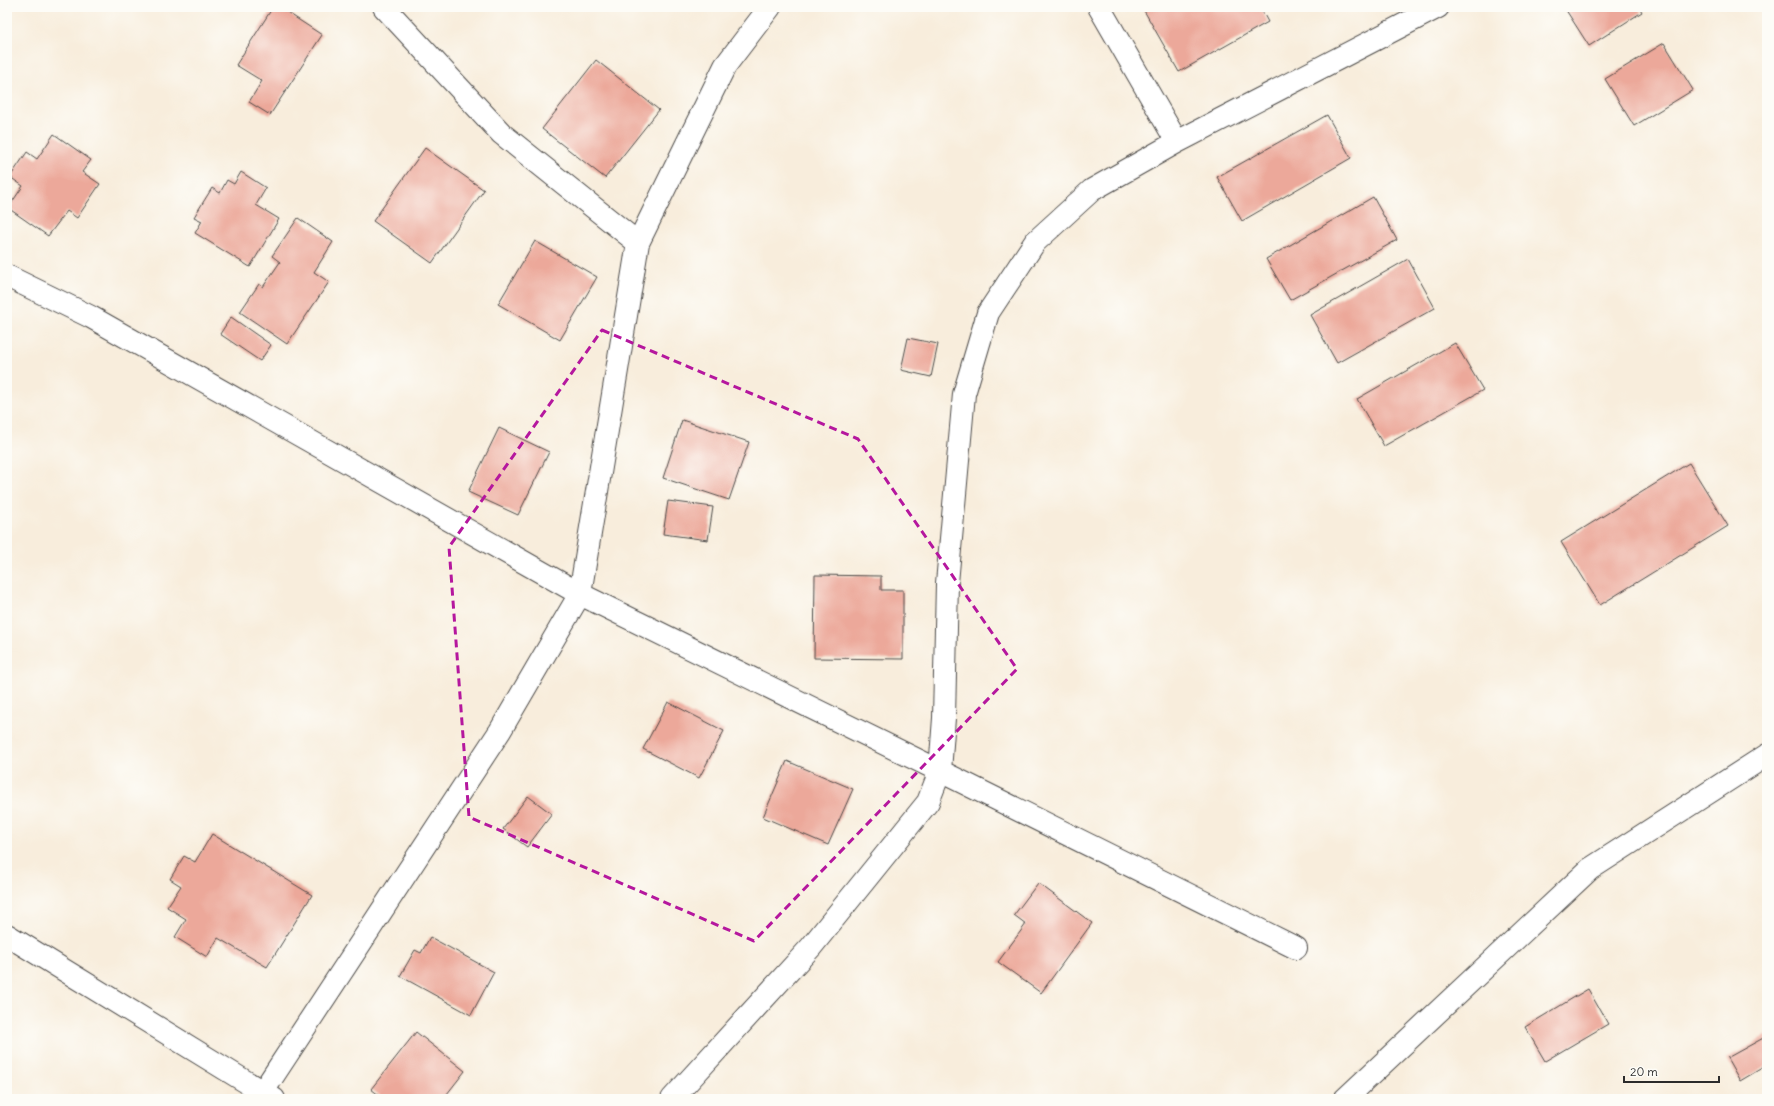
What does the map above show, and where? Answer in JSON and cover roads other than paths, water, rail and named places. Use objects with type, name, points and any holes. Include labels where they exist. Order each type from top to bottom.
[{"type":"street","points":[[384,7],[502,134],[638,243]]},
{"type":"street","points":[[7,936],[265,1096],[500,730],[580,594],[638,243],[725,66],[770,7]]},
{"type":"street","points":[[1099,7],[1177,142]]},
{"type":"street","points":[[672,1099],[811,947],[928,802],[940,771],[944,718],[947,583],[964,394],[988,313],[1035,242],[1092,190],[1177,142],[1438,7]]},
{"type":"street","points":[[7,276],[91,317],[580,594],[1296,948]]},
{"type":"street","points":[[1345,1099],[1590,869],[1767,755]]}]
